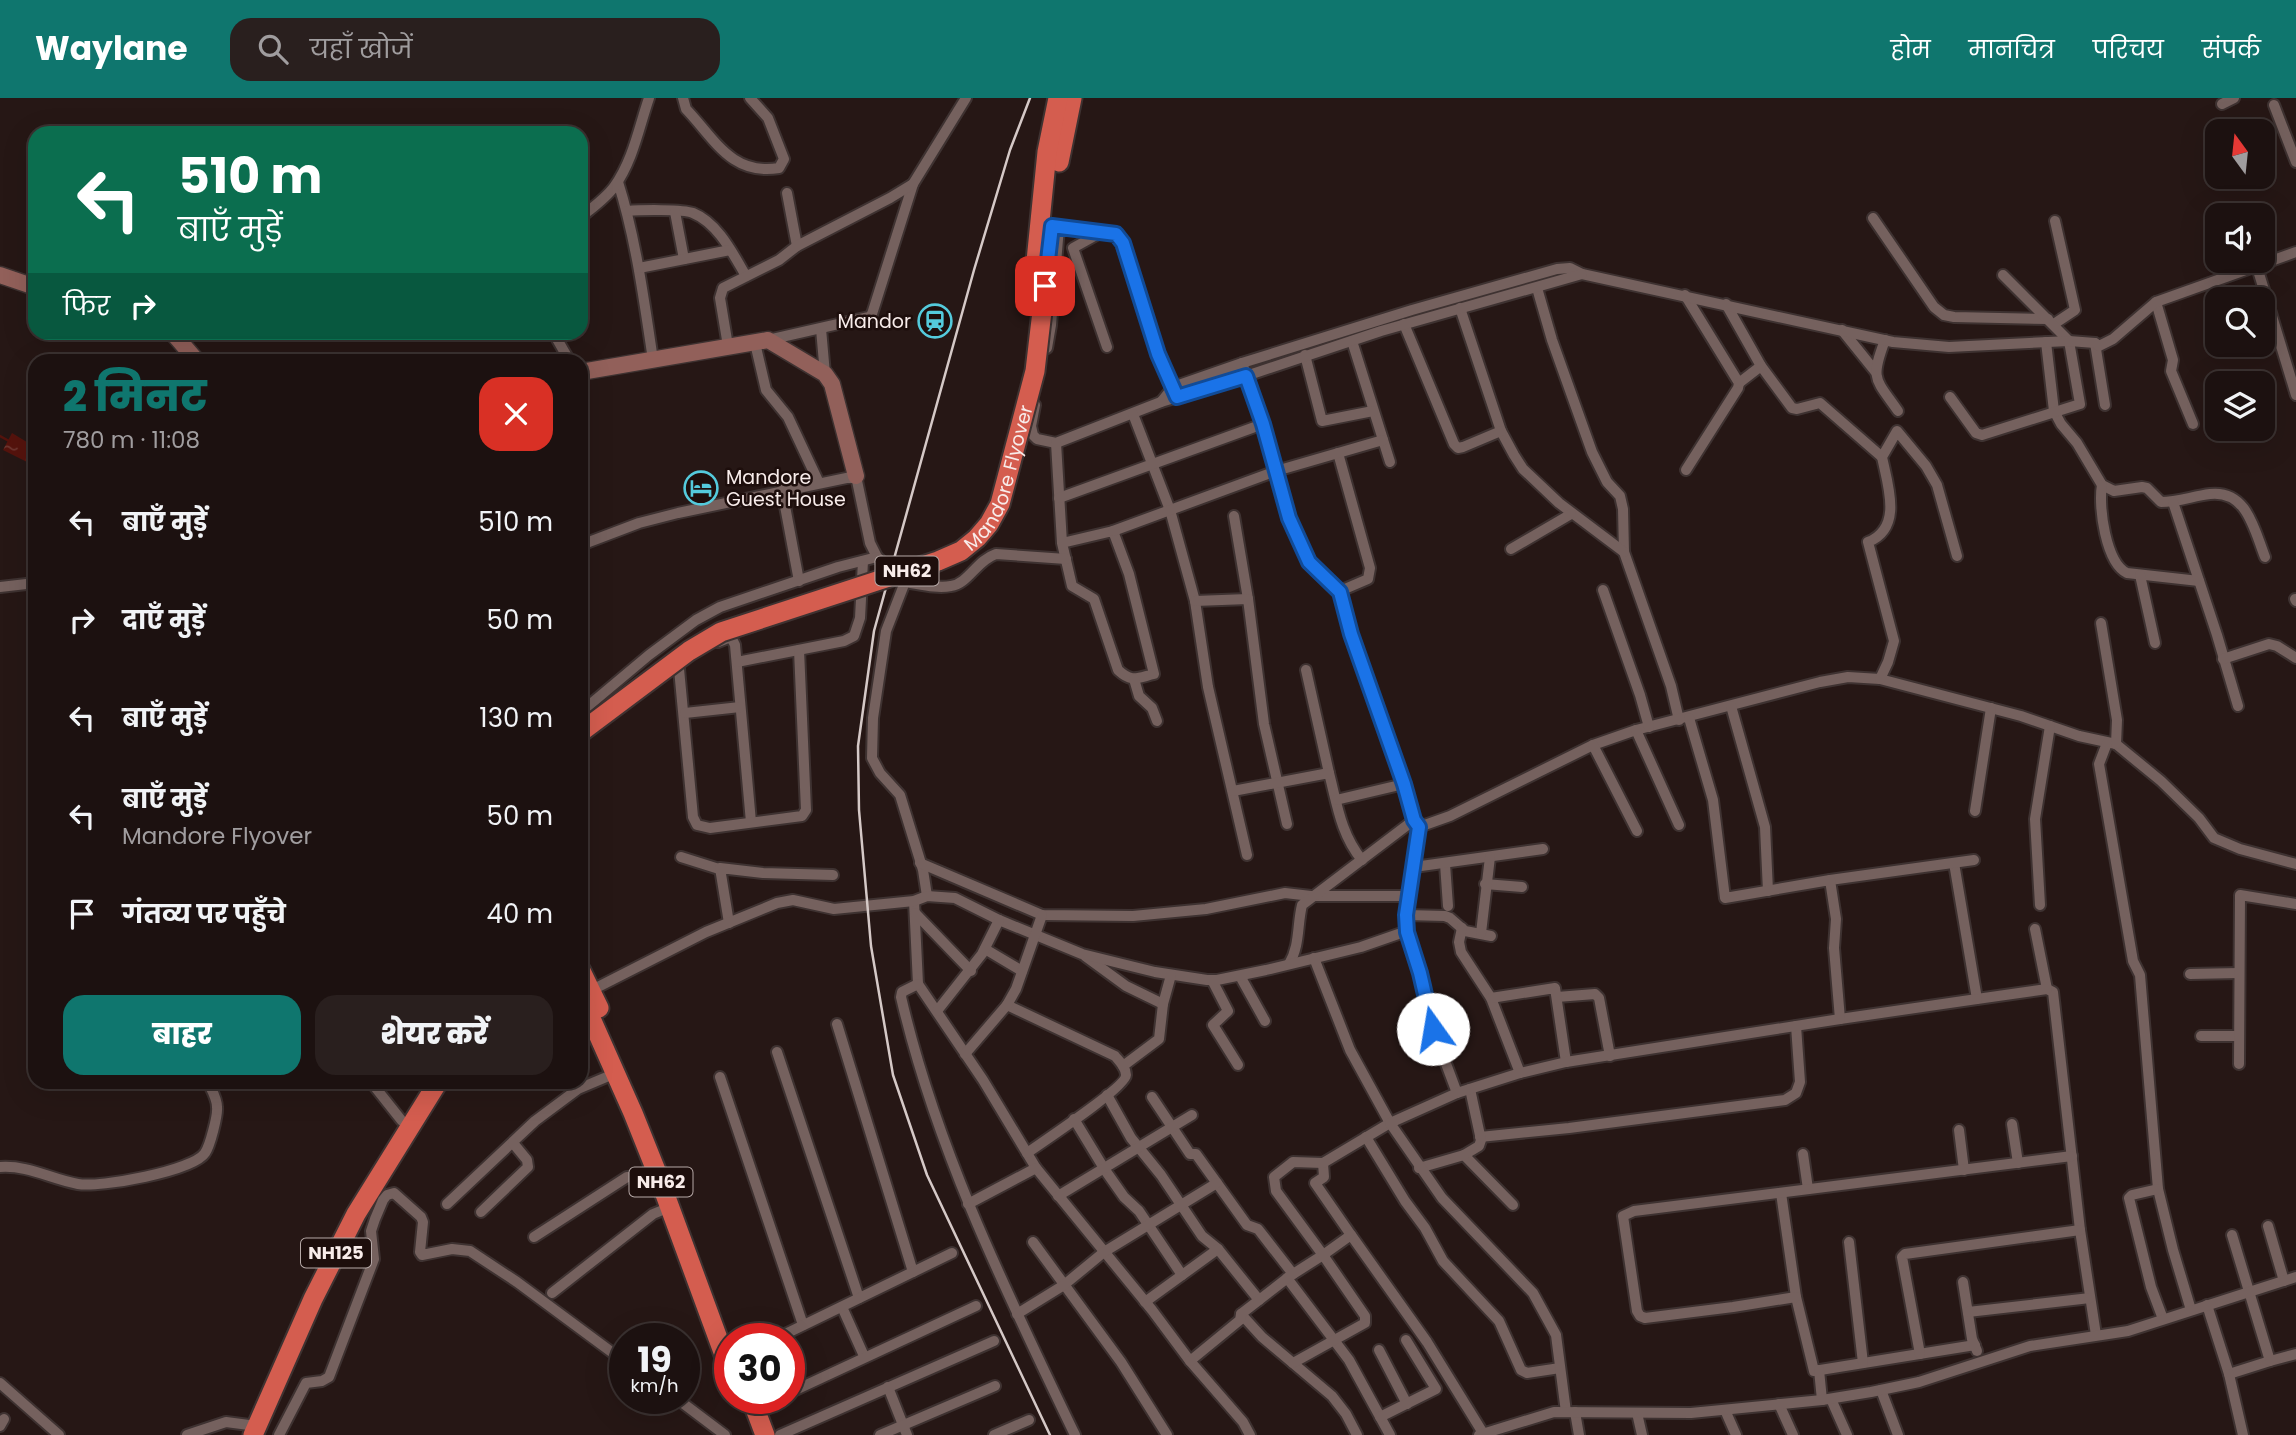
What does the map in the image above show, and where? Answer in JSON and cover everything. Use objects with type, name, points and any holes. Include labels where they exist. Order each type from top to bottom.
[{"type":"highway","name":"NH62","points":[[1050,226],[1051,125],[1058,98]]},
{"type":"highway","name":"NH62","points":[[1050,226],[1060,151],[1072,98]]},
{"type":"highway","name":"Mandore Flyover","points":[[588,714],[682,642],[716,622],[830,582],[939,549],[967,533],[988,502],[1006,436],[1022,373],[1050,226]]},
{"type":"highway","name":"Mandore Flyover","points":[[588,727],[689,651],[721,632],[938,561],[961,551],[977,538],[1000,504],[1035,371],[1042,261]]},
{"type":"highway","name":"NH62","points":[[588,997],[644,1108],[723,1323]]},
{"type":"highway","name":"NH62","points":[[588,998],[714,1325]]},
{"type":"highway","name":"NH125","points":[[248,1432],[323,1261],[347,1214],[424,1089]]},
{"type":"highway","name":"NH125","points":[[248,1432],[356,1214],[425,1089]]},
{"type":"highway","points":[[751,1414],[754,1435]]},
{"type":"highway","points":[[755,1414],[765,1435]]},
{"type":"street","points":[[588,211],[618,182],[638,138],[649,98]]},
{"type":"street","points":[[683,98],[686,109],[734,161],[764,170],[779,168],[784,159],[772,125],[750,98]]},
{"type":"street","points":[[588,371],[761,342],[869,317],[873,314],[913,184],[966,98]]},
{"type":"street","points":[[2222,104],[2234,98]]},
{"type":"street","points":[[2274,105],[2296,162]]},
{"type":"street","points":[[618,182],[639,268],[653,359]]},
{"type":"street","points":[[728,346],[720,298],[723,288],[779,260],[797,246],[913,184]]},
{"type":"street","points":[[787,193],[797,246]]},
{"type":"street","points":[[627,211],[692,213],[710,226],[730,250],[746,276]]},
{"type":"street","points":[[675,212],[684,259]]},
{"type":"street","points":[[1872,218],[1934,307],[1944,315],[2051,322],[2075,310],[2055,221]]},
{"type":"street","points":[[1175,392],[1158,354],[1123,243],[1116,234],[1050,226],[1051,325],[1031,431],[1037,439],[1056,443],[1161,402],[1175,392],[1242,363],[1412,310],[1557,269],[1570,268],[1582,274],[1885,340],[1949,346],[2069,341],[2095,343],[2099,346],[2113,340],[2156,302],[2240,273]]},
{"type":"street","points":[[1103,232],[1073,247],[1107,347]]},
{"type":"street","points":[[639,268],[730,250]]},
{"type":"street","points":[[2275,260],[2296,252]]},
{"type":"street","points":[[2259,273],[2296,394]]},
{"type":"street","points":[[1175,392],[1246,376],[1404,324],[1582,274]]},
{"type":"street","points":[[0,275],[28,285]]},
{"type":"street","points":[[1950,397],[1976,433],[1982,435],[2080,404],[2069,341],[2003,275]]},
{"type":"street","points":[[1537,288],[1552,340],[1592,452],[1607,482],[1620,496],[1624,518],[1624,552],[1713,800],[1726,898],[1974,860]]},
{"type":"street","points":[[1685,295],[1739,383]]},
{"type":"street","points":[[2156,302],[2173,360],[2171,371],[2193,424]]},
{"type":"street","points":[[1726,304],[1761,366],[1792,408],[1819,403],[1882,457],[1889,492],[1888,527],[1877,538],[1868,542],[1894,641],[1881,676]]},
{"type":"street","points":[[1460,308],[1502,431],[1523,469],[1571,514],[1624,552]]},
{"type":"street","points":[[1404,324],[1454,444],[1458,448],[1462,447],[1502,431]]},
{"type":"street","points":[[821,329],[825,374]]},
{"type":"street","points":[[1842,330],[1875,371],[1879,383],[1899,411]]},
{"type":"street","points":[[179,340],[191,354]]},
{"type":"street","points":[[1875,371],[1885,340]]},
{"type":"street","points":[[1352,341],[1390,462]]},
{"type":"street","points":[[761,342],[825,374],[832,384],[838,400],[870,543],[877,557],[905,582],[951,586],[962,582],[986,557],[996,554],[1066,559]]},
{"type":"street","points":[[761,342],[766,390],[788,417],[819,483]]},
{"type":"street","points":[[2046,342],[2054,411],[2102,485],[2114,491],[2142,486],[2161,502],[2212,493],[2233,497],[2246,510],[2265,557]]},
{"type":"street","points":[[2095,343],[2105,405]]},
{"type":"street","points":[[1305,355],[1322,421],[1373,411]]},
{"type":"street","points":[[1242,363],[1263,424],[1289,518],[1309,562],[1340,592],[1351,634],[1415,821],[1414,867],[1408,896],[1407,932],[1433,1029],[1457,1093]]},
{"type":"street","points":[[1686,470],[1739,383],[1761,366]]},
{"type":"street","points":[[1133,414],[1170,510],[1195,601],[1208,687],[1247,855]]},
{"type":"street","points":[[1059,498],[1263,424]]},
{"type":"street","points":[[1882,457],[1897,431],[1926,466],[1937,485],[1957,556]]},
{"type":"street","points":[[1062,543],[1113,531],[1276,471],[1383,440]]},
{"type":"street","points":[[1056,443],[1062,543],[1072,586],[1094,599],[1118,670],[1126,678],[1134,679],[1154,674],[1129,574],[1113,531]]},
{"type":"street","points":[[1338,453],[1370,568],[1368,579],[1340,592]]},
{"type":"street","points":[[588,542],[639,523],[856,476]]},
{"type":"street","points":[[2102,485],[2100,506],[2112,556],[2119,569],[2140,575],[2199,581]]},
{"type":"street","points":[[782,490],[799,581]]},
{"type":"street","points":[[2173,502],[2238,706]]},
{"type":"street","points":[[1511,549],[1571,514]]},
{"type":"street","points":[[1234,516],[1264,724],[1287,824]]},
{"type":"street","points":[[588,706],[696,620],[745,597],[877,557]]},
{"type":"street","points":[[737,662],[844,642],[853,636],[860,618],[863,561]]},
{"type":"street","points":[[2140,575],[2155,643]]},
{"type":"street","points":[[905,582],[886,631],[873,718],[872,758],[880,773],[900,795],[922,866],[927,893]]},
{"type":"street","points":[[0,587],[28,584]]},
{"type":"street","points":[[1604,590],[1648,724]]},
{"type":"street","points":[[1195,601],[1248,599]]},
{"type":"street","points":[[2101,623],[2117,720],[2111,743],[2099,764],[2133,961],[2140,975],[2158,1189],[2191,1310]]},
{"type":"street","points":[[588,738],[720,640],[732,639],[737,662],[751,822]]},
{"type":"street","points":[[2223,659],[2269,644],[2296,658]]},
{"type":"street","points":[[679,669],[693,817],[697,825],[710,828],[802,816],[805,814],[804,740],[799,650]]},
{"type":"street","points":[[1306,670],[1336,800],[1349,844],[1359,857]]},
{"type":"street","points":[[1289,964],[1296,953],[1298,923],[1306,895],[1415,821],[1450,816],[1593,745],[1648,724],[1849,677],[1881,676],[2111,743],[2161,781],[2199,818],[2214,838],[2240,849],[2296,864]]},
{"type":"street","points":[[1134,679],[1139,696],[1152,708],[1157,721]]},
{"type":"street","points":[[1731,706],[1763,815],[1769,891]]},
{"type":"street","points":[[685,713],[740,708]]},
{"type":"street","points":[[1975,811],[1991,708]]},
{"type":"street","points":[[2040,905],[2035,819],[2050,726]]},
{"type":"street","points":[[1636,730],[1679,825]]},
{"type":"street","points":[[1593,745],[1637,831]]},
{"type":"street","points":[[1233,791],[1329,773]]},
{"type":"street","points":[[1336,800],[1404,784]]},
{"type":"street","points":[[1414,867],[1543,849]]},
{"type":"street","points":[[681,857],[719,871],[833,875]]},
{"type":"street","points":[[1406,915],[1445,916],[1462,928],[1486,934],[1485,884],[1490,857]]},
{"type":"street","points":[[1954,863],[1977,999]]},
{"type":"street","points":[[1445,864],[1448,906]]},
{"type":"street","points":[[922,866],[1042,915],[1146,915],[1206,909],[1285,893],[1408,896]]},
{"type":"street","points":[[719,871],[729,923]]},
{"type":"street","points":[[1830,880],[1836,919],[1834,948],[1840,1019]]},
{"type":"street","points":[[1485,884],[1522,887]]},
{"type":"street","points":[[588,992],[729,923],[777,903],[793,900],[834,909],[914,901],[927,893],[955,898],[999,920],[1037,933],[1082,954],[1126,986],[1163,1004]]},
{"type":"street","points":[[2239,1064],[2239,895],[2296,904]]},
{"type":"street","points":[[914,901],[918,984],[1036,1168],[1190,1361],[1243,1422],[1250,1435]]},
{"type":"street","points":[[915,913],[971,971]]},
{"type":"street","points":[[965,1055],[1007,1005],[1042,915]]},
{"type":"street","points":[[937,1012],[971,971],[999,920]]},
{"type":"street","points":[[1462,928],[1459,942],[1461,951],[1491,998],[1520,1073]]},
{"type":"street","points":[[2035,929],[2047,989]]},
{"type":"street","points":[[1082,954],[1171,975],[1212,980],[1240,976],[1361,947],[1407,932]]},
{"type":"street","points":[[985,949],[1022,971]]},
{"type":"street","points":[[1314,958],[1350,1049],[1390,1123],[1419,1168],[1442,1198],[1533,1293],[1556,1335],[1570,1412],[1579,1435]]},
{"type":"street","points":[[2190,974],[2239,973]]},
{"type":"street","points":[[1124,1066],[1158,1041],[1163,1004],[1171,975]]},
{"type":"street","points":[[1240,976],[1265,1021]]},
{"type":"street","points":[[1212,980],[1228,1012],[1213,1025],[1238,1065]]},
{"type":"street","points":[[918,984],[902,992],[901,998],[919,1069],[968,1205],[1075,1435]]},
{"type":"street","points":[[1491,998],[1554,988],[1566,1062]]},
{"type":"street","points":[[1293,1363],[1365,1323],[1366,1319],[1276,1192],[1274,1177],[1293,1162],[1323,1163],[1390,1123],[1457,1093],[1566,1062],[2047,989],[2053,992],[2054,997],[2080,1230],[2096,1335]]},
{"type":"street","points":[[1557,997],[1595,994],[1610,1056]]},
{"type":"street","points":[[1007,1005],[1115,1056],[1124,1066],[1126,1075],[1124,1082],[1027,1153]]},
{"type":"street","points":[[836,1024],[913,1272]]},
{"type":"street","points":[[1480,1137],[1785,1100],[1796,1093],[1800,1082],[1796,1026]]},
{"type":"street","points":[[2201,1036],[2239,1036]]},
{"type":"street","points":[[778,1052],[859,1298]]},
{"type":"street","points":[[588,1085],[616,1073]]},
{"type":"street","points":[[720,1077],[802,1323]]},
{"type":"street","points":[[0,1167],[26,1167],[78,1184],[92,1185],[144,1177],[191,1163],[200,1159],[207,1151],[216,1114],[216,1102],[211,1089]]},
{"type":"street","points":[[377,1089],[402,1121]]},
{"type":"street","points":[[447,1204],[536,1121],[578,1089]]},
{"type":"street","points":[[1419,1168],[1464,1155],[1479,1146],[1480,1137],[1470,1089]]},
{"type":"street","points":[[1107,1095],[1131,1139],[1161,1175],[1202,1236],[1218,1249],[1259,1300]]},
{"type":"street","points":[[1152,1097],[1190,1154],[1196,1154],[1247,1225],[1258,1229],[1349,1360],[1390,1435]]},
{"type":"street","points":[[1058,1196],[1192,1115]]},
{"type":"street","points":[[1074,1119],[1105,1170],[1149,1225],[1182,1275]]},
{"type":"street","points":[[2012,1124],[2018,1163]]},
{"type":"street","points":[[1959,1130],[1964,1170]]},
{"type":"street","points":[[1366,1137],[1439,1255],[1499,1321],[1521,1370],[1527,1373],[1560,1368]]},
{"type":"street","points":[[481,1212],[528,1167],[527,1160],[513,1143]]},
{"type":"street","points":[[1803,1154],[1808,1189]]},
{"type":"street","points":[[1464,1155],[1513,1205]]},
{"type":"street","points":[[1796,1297],[1645,1318],[1640,1316],[1637,1311],[1623,1216],[1634,1211],[2072,1156]]},
{"type":"street","points":[[1323,1163],[1324,1177],[1315,1183],[1427,1342],[1481,1434],[1505,1431],[1554,1412],[1691,1413],[1827,1400],[1881,1390],[1919,1382],[2030,1346],[2128,1331],[2296,1277]]},
{"type":"street","points":[[968,1205],[1036,1168]]},
{"type":"street","points":[[534,1237],[627,1177],[640,1177],[650,1185],[659,1178]]},
{"type":"street","points":[[1017,1314],[1064,1285],[1104,1252],[1217,1183]]},
{"type":"street","points":[[2158,1189],[2129,1198],[2151,1287],[2163,1319]]},
{"type":"street","points":[[279,1435],[306,1383],[329,1377],[374,1259],[371,1231],[375,1219],[383,1200],[390,1194],[394,1193],[421,1217],[422,1255],[452,1249],[470,1251],[609,1350]]},
{"type":"street","points":[[1781,1193],[1796,1297],[1814,1371],[1975,1345]]},
{"type":"street","points":[[552,1293],[653,1214],[670,1207]]},
{"type":"street","points":[[2268,1226],[2284,1281]]},
{"type":"street","points":[[1920,1354],[1902,1257],[1905,1254],[2080,1230]]},
{"type":"street","points":[[1190,1361],[1240,1320],[1241,1314],[1350,1235]]},
{"type":"street","points":[[2232,1235],[2270,1361]]},
{"type":"street","points":[[1033,1242],[1121,1362],[1167,1435]]},
{"type":"street","points":[[1849,1242],[1863,1363]]},
{"type":"street","points":[[1145,1302],[1218,1249]]},
{"type":"street","points":[[805,1324],[952,1253]]},
{"type":"street","points":[[1964,1282],[1975,1345],[1981,1360]]},
{"type":"street","points":[[1968,1312],[2090,1298]]},
{"type":"street","points":[[2207,1304],[2229,1374],[2243,1435]]},
{"type":"street","points":[[805,1385],[976,1306]]},
{"type":"street","points":[[842,1307],[864,1356]]},
{"type":"street","points":[[1241,1314],[1262,1337],[1332,1396],[1357,1435]]},
{"type":"street","points":[[1380,1417],[1436,1389],[1406,1340]]},
{"type":"street","points":[[780,1435],[994,1341]]},
{"type":"street","points":[[1379,1350],[1407,1404]]},
{"type":"street","points":[[2229,1374],[2296,1354]]},
{"type":"street","points":[[1819,1370],[1827,1400],[1847,1435]]},
{"type":"street","points":[[0,1383],[59,1435]]},
{"type":"street","points":[[880,1435],[905,1430],[995,1386]]},
{"type":"street","points":[[888,1387],[905,1430]]},
{"type":"street","points":[[1881,1390],[1898,1435]]},
{"type":"street","points":[[1779,1404],[1793,1435]]},
{"type":"street","points":[[1724,1410],[1736,1435]]},
{"type":"street","points":[[1637,1413],[1642,1435]]},
{"type":"street","points":[[697,1414],[725,1435]]},
{"type":"street","points":[[994,1435],[1029,1420]]},
{"type":"street","points":[[187,1435],[226,1422],[248,1432]]},
{"type":"water","points":[[12,433],[28,443],[28,462],[3,450]]},
{"type":"waterway","points":[[0,436],[9,441]]},
{"type":"railway","points":[[1030,98],[1010,150],[974,270],[874,631],[858,746],[859,810],[871,946],[893,1075],[927,1175],[1050,1435]]},
{"type":"place","name":"Mandor","points":[[935,321]]},
{"type":"place","name":"Mandore Guest House","points":[[701,488]]},
{"type":"route","points":[[1045,286],[1052,226],[1116,234],[1123,243],[1158,354],[1177,397],[1246,376],[1263,424],[1289,518],[1309,562],[1340,592],[1351,634],[1380,711],[1414,820],[1419,827],[1408,896],[1407,932],[1433,1029]]}]
